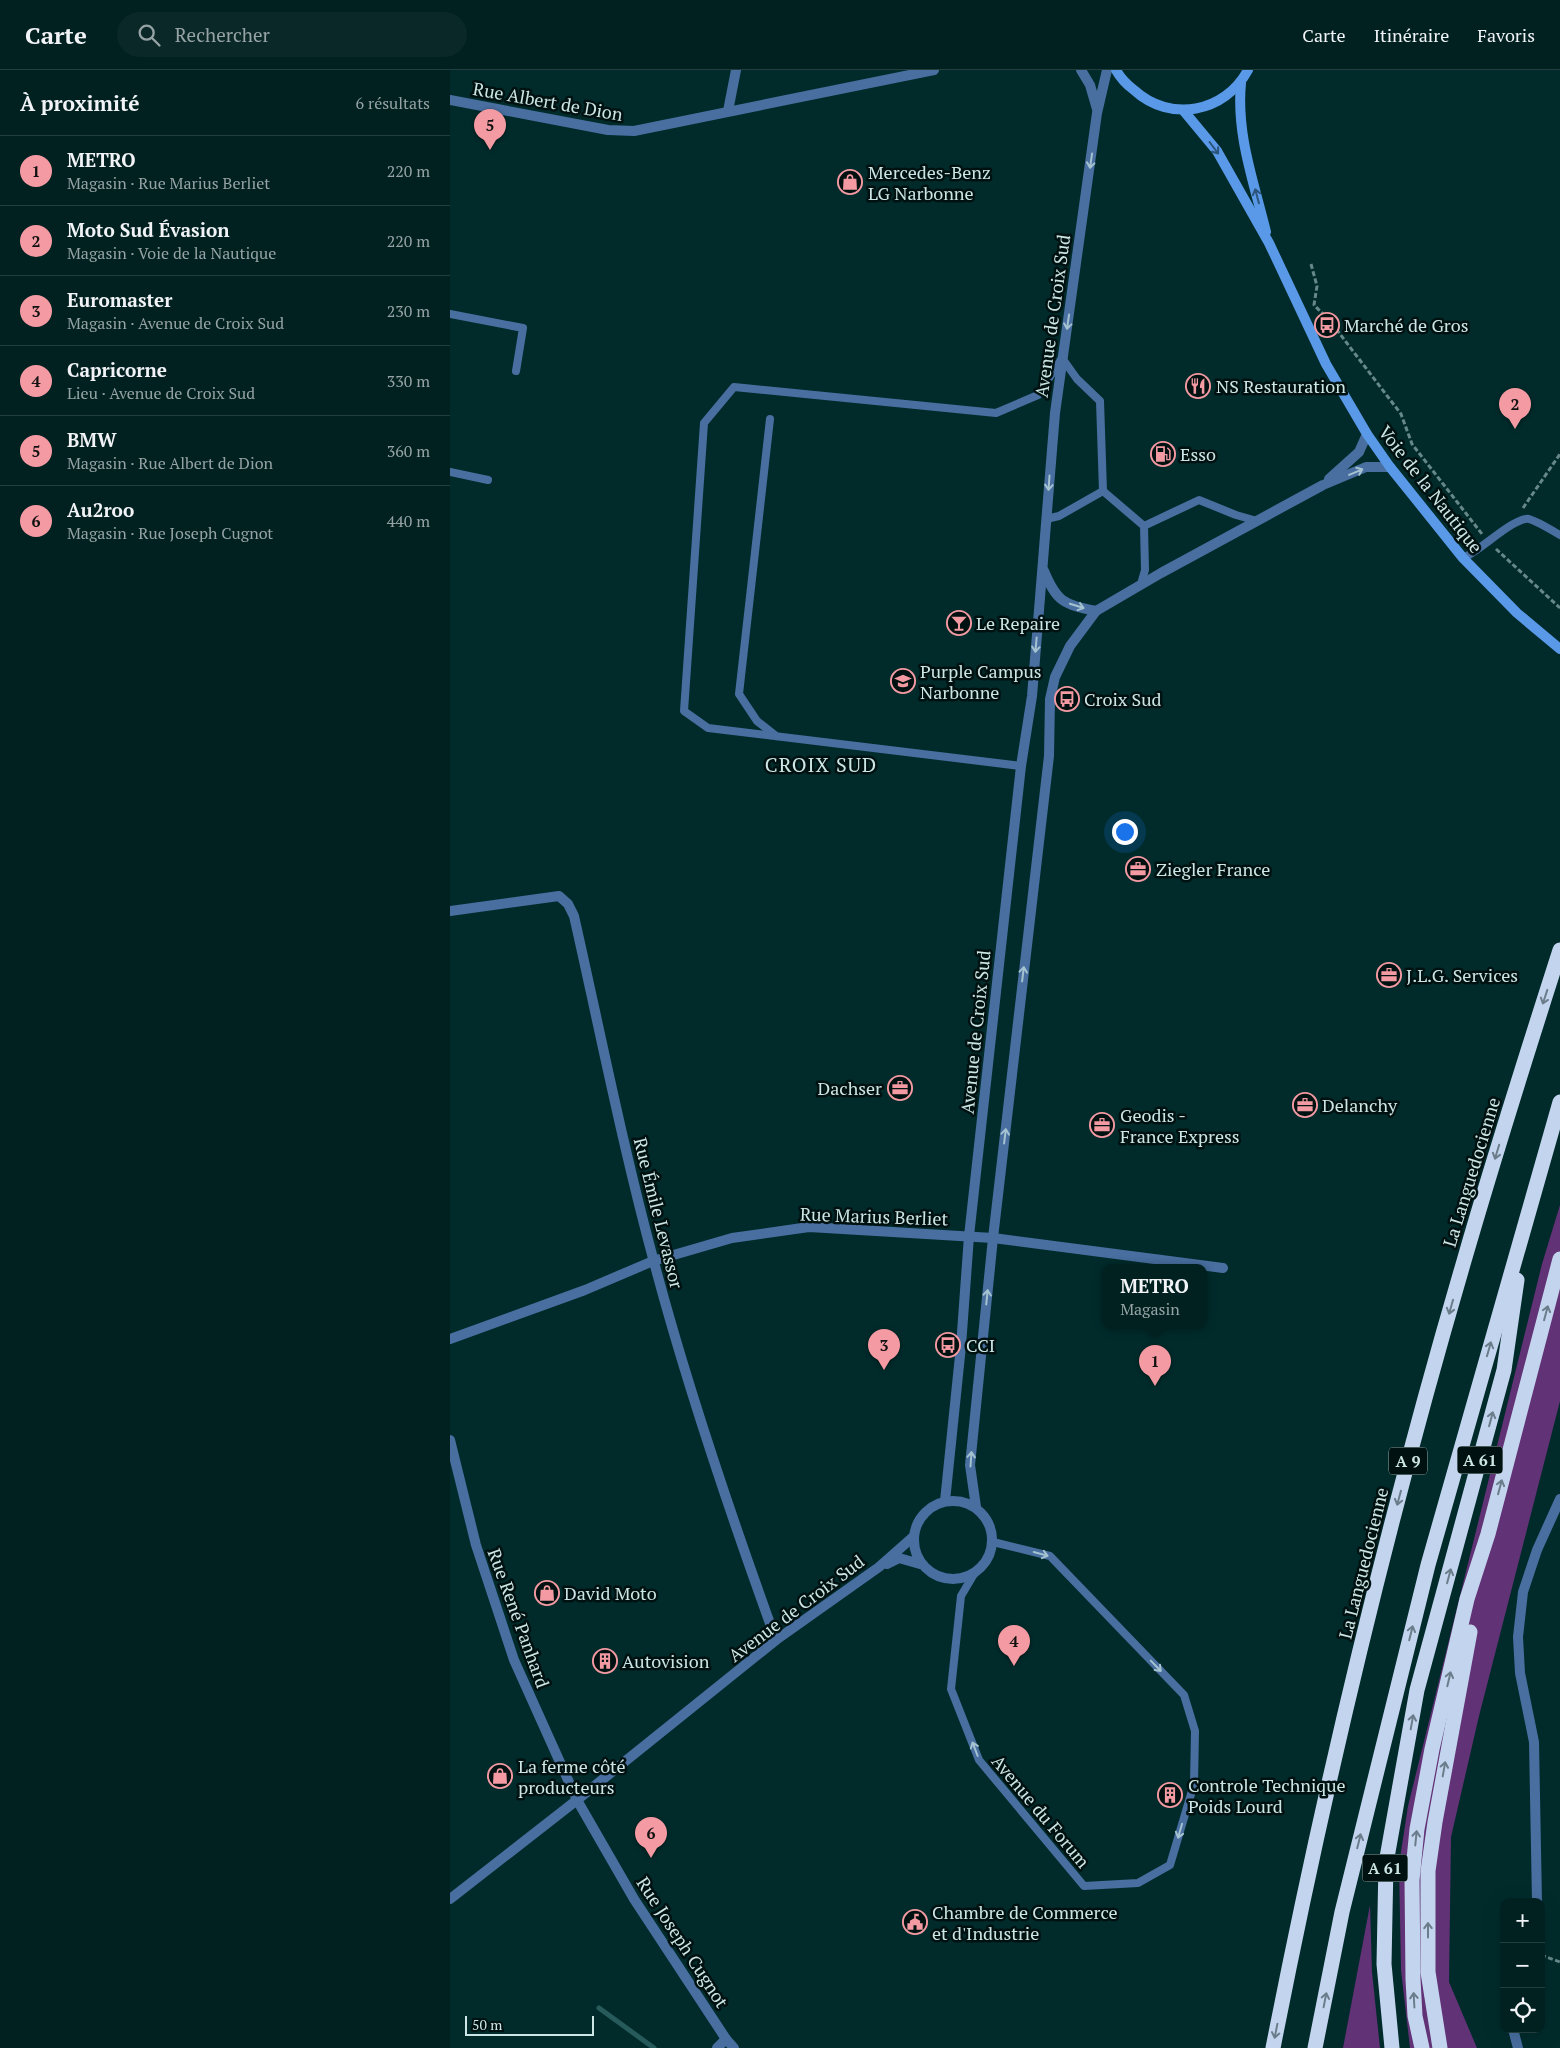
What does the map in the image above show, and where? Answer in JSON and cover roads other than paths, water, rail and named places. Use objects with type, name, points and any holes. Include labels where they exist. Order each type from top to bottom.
[{"type":"highway","name":"La Languedocienne","points":[[1273,2048],[1328,1791],[1376,1584],[1464,1261],[1560,950]]},
{"type":"highway","name":"A 9","points":[[1315,2048],[1342,1912],[1428,1565],[1560,1102]]},
{"type":"highway","name":"A 61","points":[[1392,2048],[1384,1964],[1386,1863],[1417,1690],[1504,1370],[1524,1227]]},
{"type":"highway","points":[[1422,2048],[1415,2016],[1413,1979],[1412,1880],[1417,1829],[1432,1749],[1465,1608],[1488,1534],[1560,1259]]},
{"type":"highway","points":[[1440,2048],[1428,1972],[1428,1871],[1434,1822],[1488,1534]]},
{"type":"street","points":[[728,111],[736,70]]},
{"type":"street","name":"Rue Albert de Dion","points":[[450,100],[608,130],[634,131],[934,70]]},
{"type":"street","points":[[1081,70],[1090,85],[1098,113]]},
{"type":"street","name":"Avenue de Croix Sud","points":[[945,1501],[959,1365],[969,1236],[1021,766],[1032,696],[1054,413],[1098,113],[1107,70]]},
{"type":"street","points":[[1116,70],[1121,79],[1145,100],[1163,108],[1183,110],[1206,106],[1224,98],[1241,83],[1248,70]]},
{"type":"street","name":"Voie de la Nautique","points":[[1241,83],[1239,106],[1242,139],[1269,243]]},
{"type":"street","name":"Voie de la Nautique","points":[[1183,110],[1217,151],[1269,243],[1326,364],[1367,434],[1390,467],[1463,558],[1517,613],[1560,649]]},
{"type":"street","points":[[1323,485],[1359,452],[1367,434]]},
{"type":"street","points":[[976,1507],[970,1465],[993,1238],[1049,756],[1050,699],[1055,677],[1070,646],[1096,611],[1141,584],[1323,485],[1366,467],[1390,467]]},
{"type":"street","name":"Avenue de Croix Sud","points":[[1043,568],[1053,593],[1072,606],[1096,611]]},
{"type":"street","name":"Rue Émile Levassor","points":[[450,911],[559,896],[568,904],[574,916],[653,1260],[739,1541],[776,1640]]},
{"type":"street","name":"Rue Marius Berliet","points":[[450,1339],[585,1290],[653,1260],[732,1238],[809,1227],[993,1238],[1192,1264]]},
{"type":"street","name":"Rue Marius Berliet","points":[[1207,1266],[1223,1268]]},
{"type":"street","name":"Rue René Panhard","points":[[450,1440],[476,1545],[514,1660],[577,1800]]},
{"type":"street","points":[[1537,1898],[1534,1742],[1520,1673],[1518,1637],[1523,1592],[1537,1550],[1560,1499]]},
{"type":"street","points":[[945,1501],[961,1501],[976,1507],[989,1522],[994,1542],[988,1560],[974,1574],[955,1580],[936,1576],[920,1564],[914,1551],[913,1537],[918,1521],[929,1508],[945,1501]]},
{"type":"street","name":"Avenue de Croix Sud","points":[[450,1899],[776,1640],[879,1567],[913,1537]]},
{"type":"street","name":"Avenue de Croix Sud","points":[[879,1567],[899,1558],[920,1564]]},
{"type":"street","name":"Rue Joseph Cugnot","points":[[577,1800],[634,1899],[726,2039],[734,2048]]},
{"type":"street","points":[[1514,2033],[1518,2048]]},
{"type":"street","points":[[717,2048],[726,2039]]},
{"type":"lane","points":[[450,314],[523,328],[516,371]]},
{"type":"lane","points":[[1021,766],[708,728],[684,710],[704,423],[734,387],[996,412],[1038,395],[1062,358],[1077,379],[1100,401],[1103,491],[1144,526],[1146,570],[1141,584]]},
{"type":"lane","points":[[770,419],[739,694],[757,721],[776,736]]},
{"type":"lane","points":[[450,472],[488,480]]},
{"type":"lane","points":[[1046,519],[1060,516],[1103,491]]},
{"type":"lane","points":[[1144,526],[1199,500],[1236,515],[1257,521]]},
{"type":"lane","points":[[1463,558],[1473,554],[1489,543],[1515,521],[1528,519],[1560,535]]},
{"type":"lane","name":"Avenue du Forum","points":[[974,1574],[961,1596],[951,1689],[979,1760],[1084,1886],[1138,1883],[1170,1865],[1194,1784],[1195,1731],[1184,1695],[1050,1556],[994,1542]]},
{"type":"waterway","points":[[599,2008],[654,2048]]},
{"type":"place","name":"BMW","points":[[490,150]]},
{"type":"place","name":"Mercedes-Benz LG Narbonne","points":[[850,182]]},
{"type":"place","name":"Marché de Gros","points":[[1327,325]]},
{"type":"place","name":"NS Restauration","points":[[1198,386]]},
{"type":"place","name":"Moto Sud Évasion","points":[[1515,429]]},
{"type":"place","name":"Esso","points":[[1163,454]]},
{"type":"place","name":"Le Repaire","points":[[959,623]]},
{"type":"place","name":"Purple Campus Narbonne","points":[[903,681]]},
{"type":"place","name":"Croix Sud","points":[[1067,699]]},
{"type":"place","name":"Ziegler France","points":[[1138,869]]},
{"type":"place","name":"J.L.G. Services","points":[[1389,975]]},
{"type":"place","name":"Dachser","points":[[900,1088]]},
{"type":"place","name":"Delanchy","points":[[1305,1105]]},
{"type":"place","name":"Geodis - France Express","points":[[1102,1125]]},
{"type":"place","name":"CCI","points":[[948,1345]]},
{"type":"place","name":"Euromaster","points":[[884,1370]]},
{"type":"place","name":"METRO","points":[[1155,1386]]},
{"type":"place","name":"David Moto","points":[[547,1593]]},
{"type":"place","name":"Autovision","points":[[605,1661]]},
{"type":"place","name":"Capricorne","points":[[1014,1666]]},
{"type":"place","name":"La ferme côté producteurs","points":[[500,1776]]},
{"type":"place","name":"Controle Technique Poids Lourd","points":[[1170,1795]]},
{"type":"place","name":"Au2roo","points":[[651,1858]]},
{"type":"place","name":"Chambre de Commerce et d'Industrie","points":[[915,1922]]},
{"type":"district","name":"CROIX SUD","points":[[821,764]]}]
